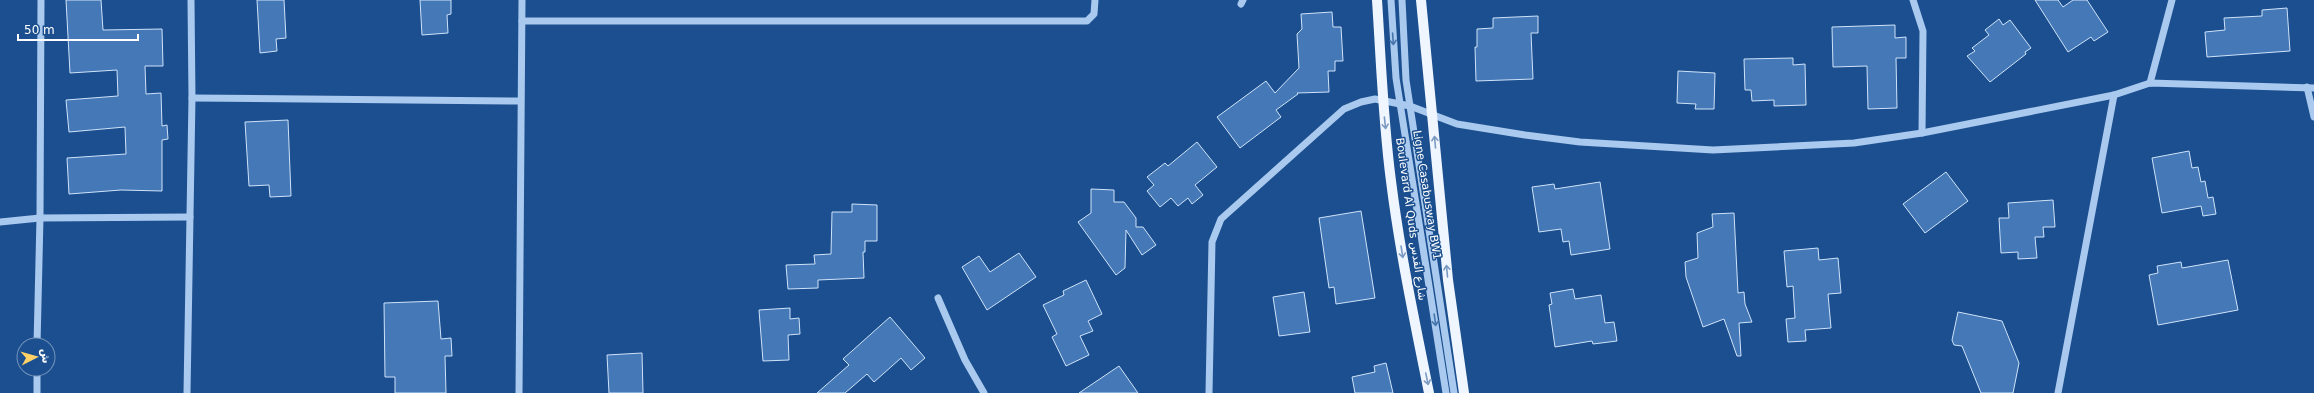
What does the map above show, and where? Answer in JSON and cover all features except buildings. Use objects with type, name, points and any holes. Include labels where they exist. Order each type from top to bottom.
[{"type":"main road","name":"Boulevard Al Quds شارع القدس","points":[[1378,0],[1383,100],[1391,181],[1404,264],[1430,393]]},
{"type":"main road","points":[[1421,0],[1448,280],[1464,393]]},
{"type":"street","points":[[37,337],[40,218],[41,0]]},
{"type":"street","points":[[187,393],[192,98],[191,0]]},
{"type":"street","points":[[519,393],[520,101],[522,0]]},
{"type":"street","points":[[522,20],[1087,21],[1094,14],[1095,0]]},
{"type":"street","name":"Ligne Casabusway BW1","points":[[1391,0],[1396,78],[1446,393]]},
{"type":"street","name":"Ligne Casabusway BW1","points":[[1402,0],[1406,80],[1454,393]]},
{"type":"street","points":[[1914,0],[1923,31],[1922,133]]},
{"type":"street","points":[[2150,83],[2172,0]]},
{"type":"street","points":[[1209,393],[1212,242],[1221,219],[1344,109],[1360,102],[1375,99],[1383,100],[1410,106],[1458,124],[1549,138],[1650,147],[1713,150],[1854,143],[1922,133],[2114,95],[2150,83],[2310,88],[2314,117]]},
{"type":"street","points":[[2058,393],[2114,95]]},
{"type":"street","points":[[192,98],[520,101]]},
{"type":"street","points":[[0,222],[40,218],[190,217]]},
{"type":"street","points":[[938,298],[962,353],[984,393]]},
{"type":"street","points":[[37,377],[37,393]]}]
